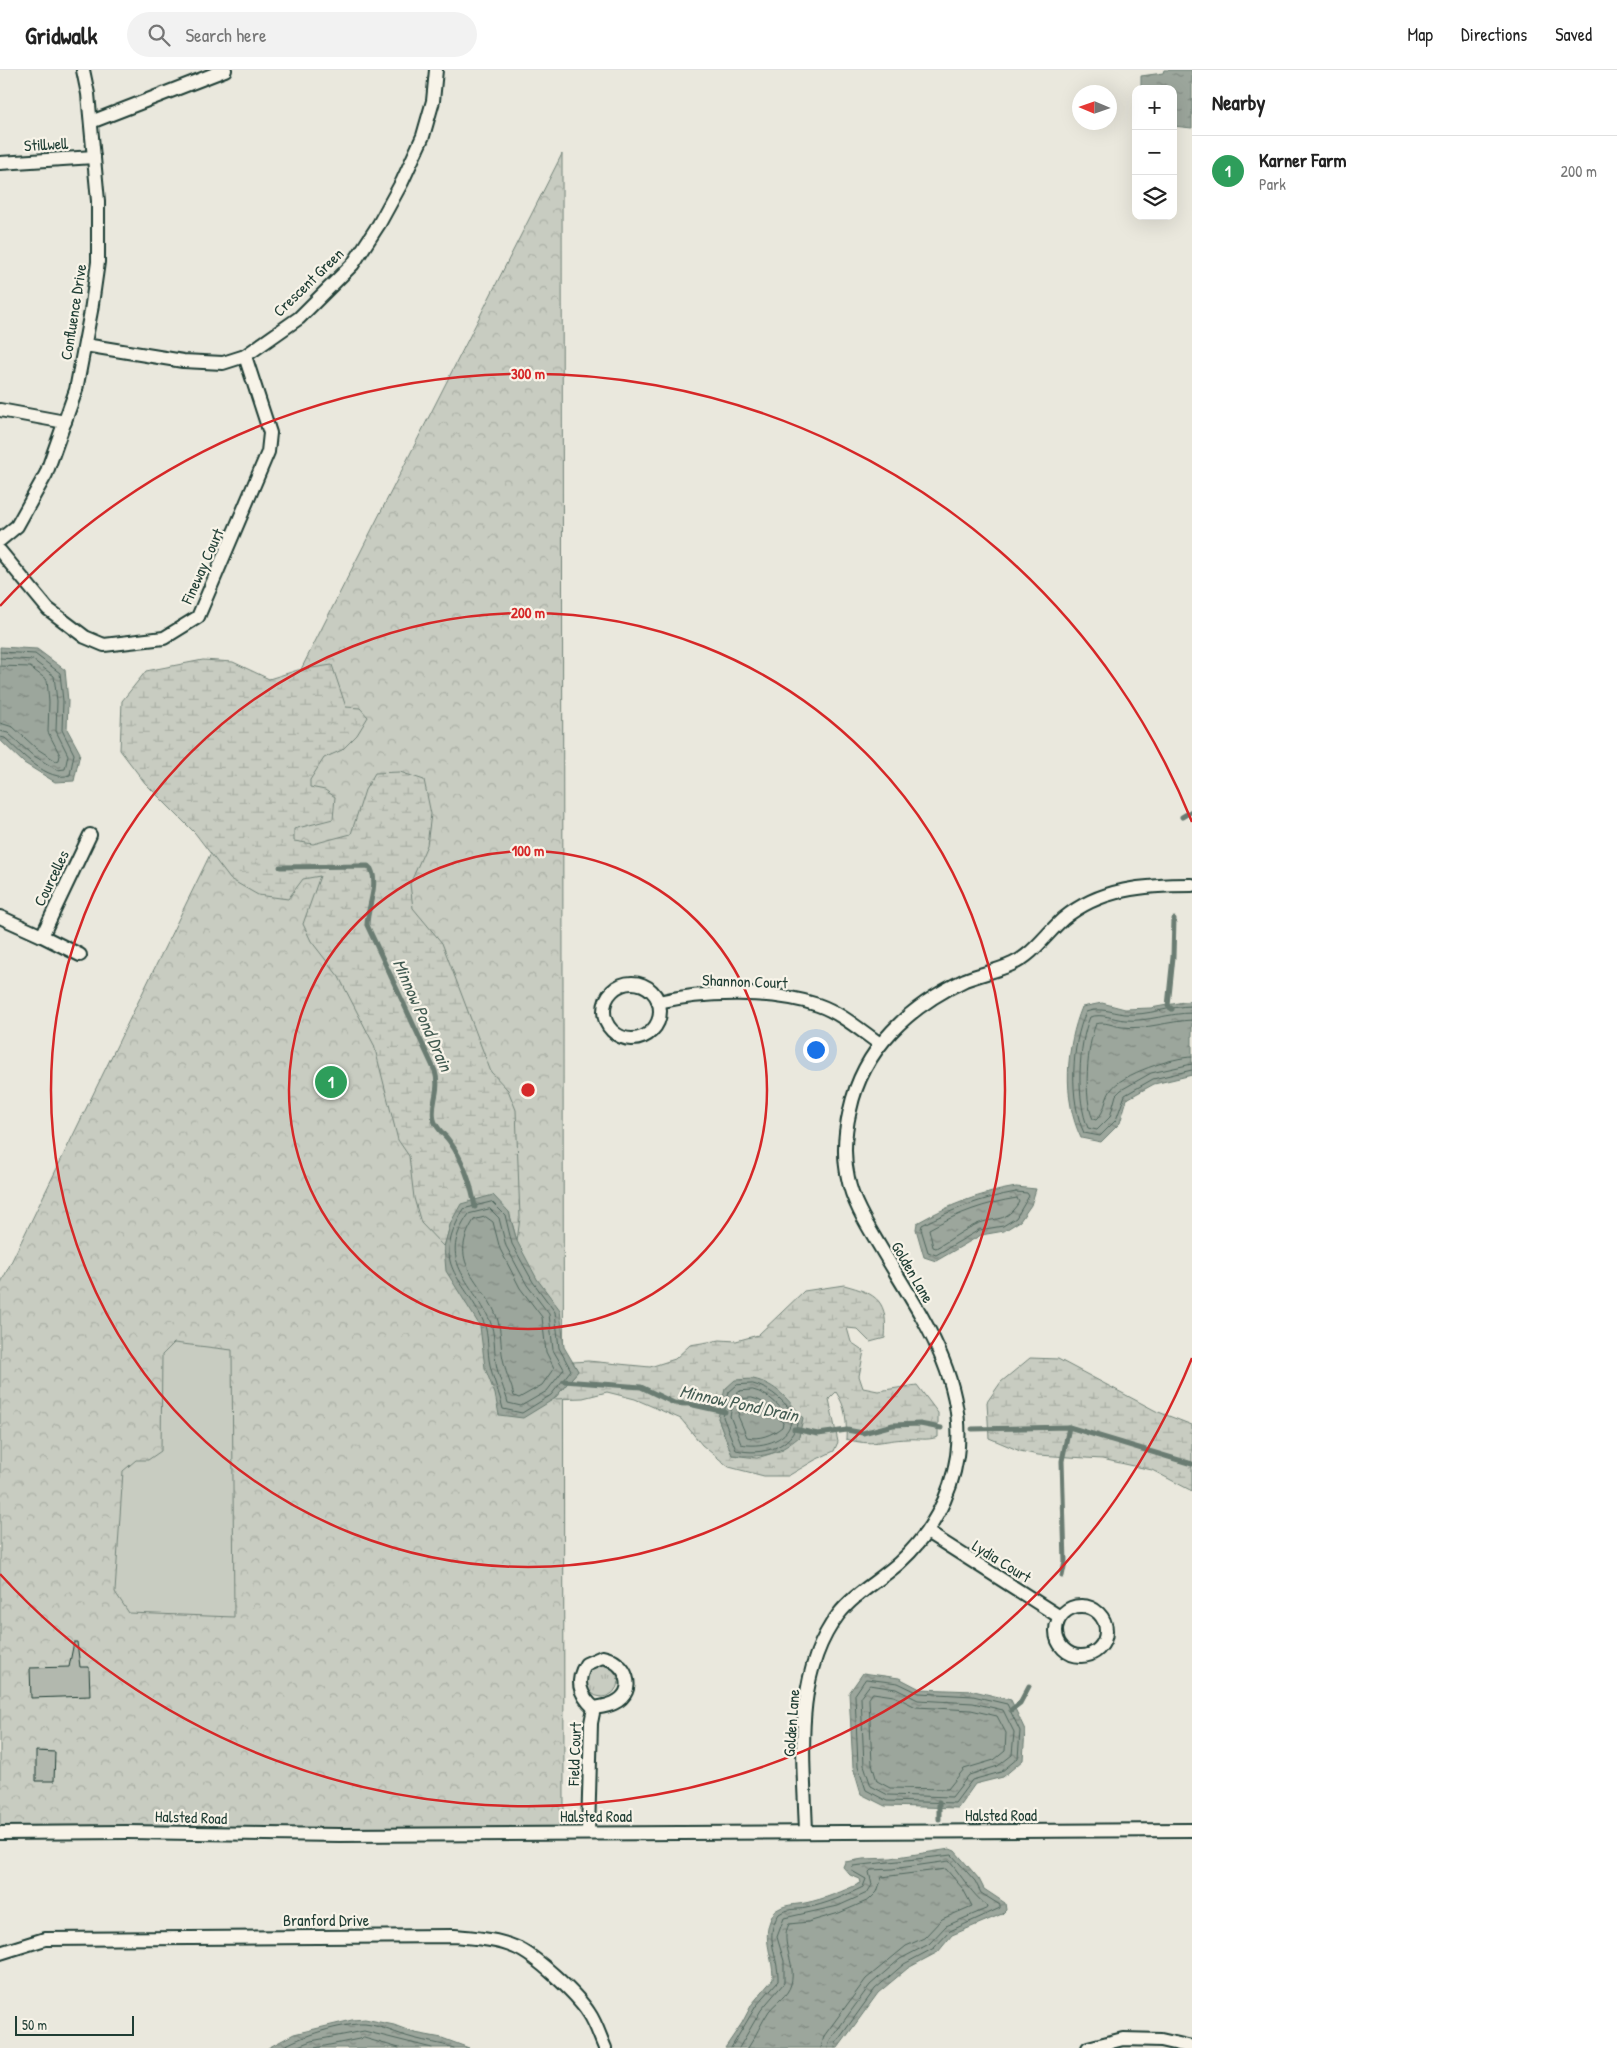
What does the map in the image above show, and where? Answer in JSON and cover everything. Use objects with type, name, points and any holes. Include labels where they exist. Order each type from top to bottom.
[{"type":"street","name":"Confluence Drive","points":[[0,540],[17,526],[46,474],[76,390],[85,345],[98,262],[98,201],[88,94],[83,70]]},
{"type":"street","points":[[91,122],[225,70]]},
{"type":"street","name":"Crescent Green","points":[[85,345],[183,361],[223,363],[245,356],[299,318],[353,264],[402,182],[423,136],[434,101],[436,70]]},
{"type":"street","name":"Stillwell","points":[[0,163],[94,157]]},
{"type":"street","name":"Fineway Court","points":[[0,551],[48,609],[84,637],[104,646],[164,638],[198,617],[268,452],[270,433],[245,356]]},
{"type":"street","points":[[0,410],[65,422]]},
{"type":"street","name":"Courcelles","points":[[42,936],[90,835]]},
{"type":"street","name":"Golden Lane","points":[[806,1832],[804,1720],[807,1694],[815,1662],[837,1616],[849,1603],[900,1562],[927,1532],[938,1514],[949,1487],[956,1458],[959,1433],[958,1408],[952,1383],[940,1352],[871,1232],[848,1179],[845,1157],[848,1121],[852,1099],[860,1078],[880,1044],[910,1013],[934,996],[967,980],[1012,964],[1024,957],[1078,908],[1105,896],[1133,887],[1192,885]]},
{"type":"street","points":[[0,917],[80,955]]},
{"type":"street","points":[[627,983],[644,986],[654,993],[658,1002],[658,1022],[646,1035],[637,1039],[617,1036],[606,1024],[604,1005],[610,992],[618,986],[627,983]]},
{"type":"street","name":"Shannon Court","points":[[658,1002],[686,995],[765,995],[790,998],[835,1013],[880,1044]]},
{"type":"street","name":"Lydia Court","points":[[927,1532],[1060,1617]]},
{"type":"street","points":[[1078,1605],[1095,1610],[1104,1622],[1106,1631],[1101,1646],[1089,1655],[1080,1657],[1064,1651],[1056,1639],[1055,1630],[1060,1617],[1070,1608],[1078,1605]]},
{"type":"street","name":"Field Court","points":[[588,1832],[591,1722],[594,1708]]},
{"type":"street","name":"Halsted Road","points":[[0,1833],[127,1832],[340,1835],[588,1832],[1192,1830]]},
{"type":"street","name":"Branford Drive","points":[[0,1953],[45,1939],[63,1938],[454,1936],[491,1940],[515,1947],[535,1959],[554,1976],[589,2012],[605,2048]]},
{"type":"street","points":[[1088,2048],[1124,2039],[1161,2040],[1192,2047]]},
{"type":"green space","points":[[562,154],[564,1835],[0,1835],[0,1285],[283,705]]},
{"type":"green space","points":[[203,660],[233,662],[269,679],[298,670],[332,665],[346,707],[360,708],[368,717],[357,735],[342,750],[324,758],[310,780],[310,787],[325,790],[335,797],[333,819],[294,829],[294,841],[313,844],[351,834],[365,790],[375,773],[400,772],[424,780],[431,814],[427,845],[410,884],[413,908],[442,943],[491,1072],[508,1090],[516,1110],[520,1218],[517,1241],[509,1212],[451,1222],[444,1247],[421,1223],[414,1198],[409,1156],[398,1140],[374,1045],[339,977],[311,941],[303,924],[320,876],[303,879],[288,899],[258,895],[230,879],[195,833],[145,783],[120,750],[122,701],[146,671]]},
{"type":"green space","points":[[844,1285],[865,1292],[878,1301],[885,1315],[885,1338],[870,1342],[857,1329],[847,1328],[851,1342],[864,1351],[859,1376],[863,1388],[878,1391],[917,1385],[938,1413],[938,1437],[871,1443],[846,1439],[845,1414],[836,1392],[829,1399],[838,1442],[834,1451],[788,1476],[764,1476],[729,1467],[702,1445],[681,1419],[635,1399],[607,1392],[583,1398],[554,1399],[578,1371],[573,1362],[588,1361],[650,1367],[675,1359],[690,1345],[720,1340],[736,1341],[758,1335],[804,1291]],"holes":[[[718,1418],[783,1450],[757,1458],[732,1455]]]},
{"type":"green space","points":[[174,1343],[232,1350],[234,1617],[129,1613],[115,1592],[123,1471],[136,1460],[148,1460],[161,1451],[162,1355]]},
{"type":"green space","points":[[1030,1358],[1058,1359],[1156,1411],[1192,1425],[1192,1491],[1152,1470],[1102,1459],[1038,1455],[1020,1451],[989,1438],[987,1402],[1001,1382]]},
{"type":"green space","points":[[602,1665],[613,1670],[618,1681],[613,1692],[602,1697],[591,1692],[586,1681],[591,1670]]},
{"type":"water","points":[[1164,70],[1192,70],[1192,128],[1177,126],[1177,85],[1141,85],[1141,76],[1163,73]]},
{"type":"water","points":[[0,647],[37,649],[65,670],[68,701],[67,729],[80,753],[74,781],[55,782],[24,763],[0,740]]},
{"type":"water","points":[[1192,1002],[1192,1075],[1154,1084],[1127,1099],[1120,1123],[1101,1142],[1081,1138],[1071,1106],[1068,1072],[1072,1039],[1082,1007],[1102,1003],[1125,1009],[1151,1008]]},
{"type":"water","points":[[1016,1187],[1036,1189],[1031,1205],[1020,1221],[1004,1231],[981,1235],[936,1261],[924,1257],[916,1229],[917,1223],[965,1200]]},
{"type":"water","points":[[493,1195],[509,1212],[517,1241],[537,1279],[560,1310],[564,1347],[578,1371],[554,1399],[523,1418],[499,1415],[495,1394],[485,1368],[480,1326],[446,1271],[444,1247],[451,1222],[461,1204]]},
{"type":"water","points":[[753,1379],[775,1389],[787,1399],[803,1418],[799,1437],[776,1452],[760,1456],[732,1455],[718,1418],[725,1389],[735,1380]]},
{"type":"water","points":[[863,1673],[899,1678],[920,1689],[974,1691],[1011,1700],[1025,1730],[1023,1760],[1003,1777],[975,1784],[958,1808],[885,1806],[861,1794],[853,1767],[849,1693]]},
{"type":"water","points":[[950,1849],[955,1851],[979,1879],[984,1889],[1005,1903],[1006,1910],[1002,1914],[952,1935],[938,1952],[908,1968],[878,1993],[838,2048],[725,2048],[752,2004],[773,1979],[767,1936],[770,1920],[775,1911],[786,1906],[827,1897],[861,1883],[860,1879],[850,1875],[843,1867],[845,1862],[891,1858]]},
{"type":"water","points":[[365,2019],[394,2025],[415,2033],[442,2038],[469,2048],[268,2048],[294,2034],[352,2020]]},
{"type":"building","points":[[74,1642],[77,1642],[80,1667],[89,1667],[90,1696],[31,1698],[30,1668],[69,1667]]},
{"type":"building","points":[[36,1751],[55,1752],[54,1781],[36,1781]]},
{"type":"waterway","points":[[1182,817],[1192,811]]},
{"type":"waterway","name":"Minnow Pond Drain","points":[[280,867],[368,866],[371,869],[374,882],[367,925],[435,1071],[437,1085],[433,1108],[434,1120],[463,1165],[475,1207]]},
{"type":"waterway","points":[[1172,1009],[1168,1006],[1173,957],[1174,919]]},
{"type":"waterway","name":"Minnow Pond Drain","points":[[564,1381],[641,1387],[674,1403],[689,1404],[725,1412]]},
{"type":"waterway","name":"Minnow Pond Drain","points":[[794,1429],[818,1434],[847,1430],[863,1433],[893,1425],[920,1424],[941,1428]]},
{"type":"waterway","name":"Minnow Pond Drain","points":[[972,1429],[1069,1427],[1192,1464]]},
{"type":"waterway","points":[[1062,1576],[1065,1562],[1062,1461],[1069,1427]]},
{"type":"waterway","points":[[1011,1710],[1020,1703],[1029,1686]]},
{"type":"waterway","points":[[939,1802],[939,1819]]},
{"type":"place","name":"Karner Farm","points":[[331,1082]]}]
